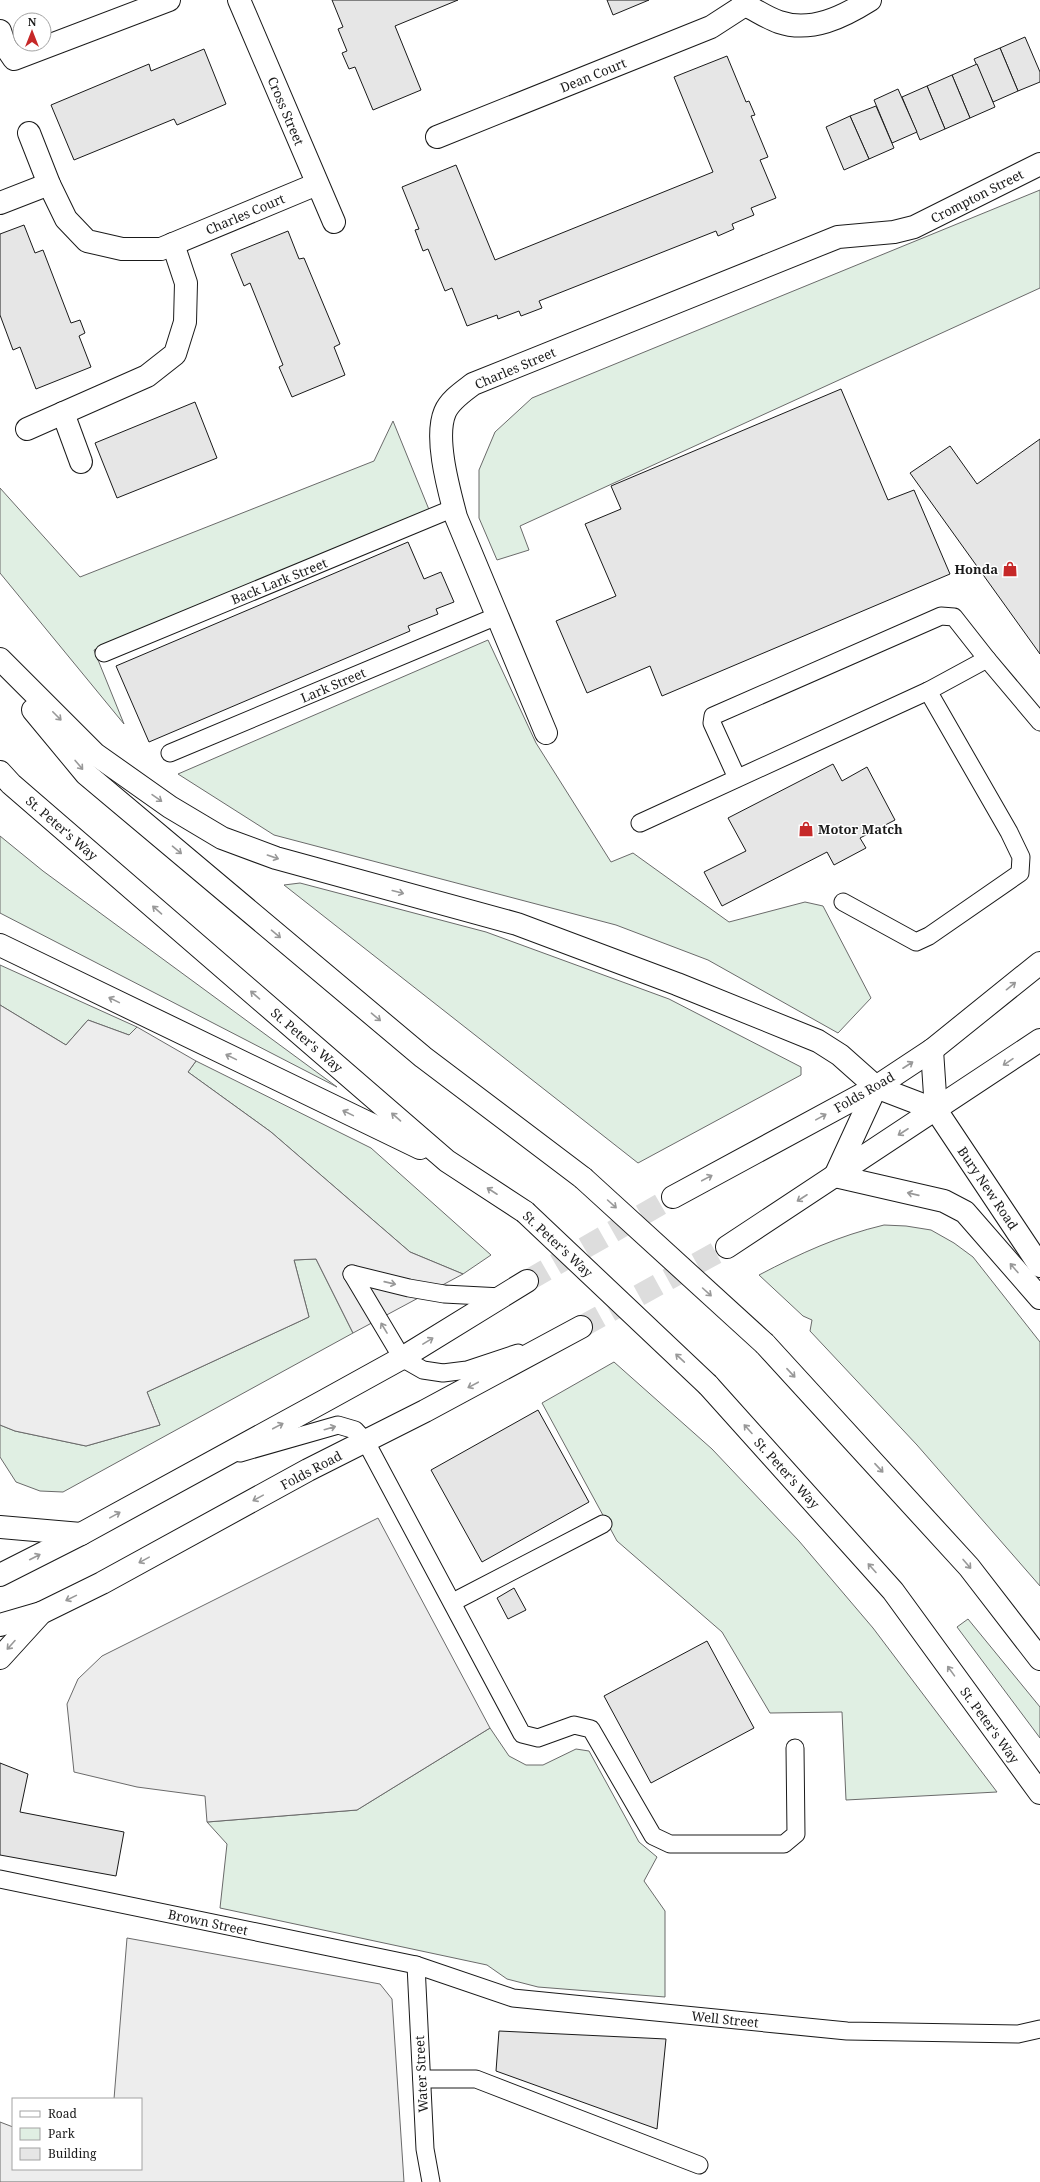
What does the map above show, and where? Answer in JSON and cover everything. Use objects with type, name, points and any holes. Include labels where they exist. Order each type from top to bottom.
[{"type":"main road","points":[[0,31],[5,46],[14,59],[169,0]]},
{"type":"main road","name":"Cross Street","points":[[239,0],[334,222]]},
{"type":"main road","name":"Dean Court","points":[[437,137],[711,27],[744,2],[778,22],[797,26],[817,24],[838,18],[870,0]]},
{"type":"main road","name":"Charles Court","points":[[29,133],[49,184],[66,219],[87,241],[122,249],[161,249],[317,184]]},
{"type":"main road","name":"Crompton Street","points":[[914,227],[1040,164]]},
{"type":"main road","points":[[0,203],[49,184]]},
{"type":"main road","name":"Charles Street","points":[[546,733],[454,508],[447,480],[442,431],[445,411],[457,397],[473,384],[838,238],[894,232],[914,227]]},
{"type":"main road","points":[[27,429],[147,376],[175,354],[185,322],[186,283],[173,244]]},
{"type":"main road","points":[[62,413],[81,462]]},
{"type":"main road","points":[[0,659],[95,754],[170,807],[222,838],[289,862],[518,924],[677,984],[818,1041],[840,1055],[876,1087],[936,1110]]},
{"type":"main road","points":[[0,671],[86,774],[423,1057],[583,1178],[764,1344],[969,1567],[1040,1659]]},
{"type":"main road","name":"St. Peter's Way","points":[[0,772],[11,784],[447,1161],[525,1212],[708,1385],[893,1591],[1040,1793]]},
{"type":"main road","points":[[0,945],[447,1161]]},
{"type":"main road","name":"Folds Road","points":[[673,1197],[876,1087],[932,1050],[1040,963]]},
{"type":"main road","points":[[727,1247],[1040,1040]]},
{"type":"main road","name":"Bury New Road","points":[[932,1050],[936,1110],[1040,1266]]},
{"type":"main road","points":[[835,1176],[876,1087]]},
{"type":"main road","points":[[835,1176],[944,1201],[965,1212],[1040,1298]]},
{"type":"main road","points":[[0,1575],[81,1534],[402,1358],[527,1281]]},
{"type":"main road","name":"Folds Road","points":[[41,1613],[102,1583],[308,1470],[366,1442],[581,1327]]},
{"type":"main road","points":[[0,1527],[81,1534]]},
{"type":"main road","points":[[0,1625],[41,1613]]},
{"type":"main road","points":[[0,1658],[41,1613]]},
{"type":"lane","name":"Back Lark Street","points":[[104,653],[454,508]]},
{"type":"lane","name":"Lark Street","points":[[170,753],[497,616]]},
{"type":"lane","points":[[737,778],[712,723],[713,716],[941,616],[954,617],[1040,722]]},
{"type":"lane","points":[[640,823],[928,691],[987,659]]},
{"type":"lane","points":[[842,902],[916,942],[929,936],[1020,873],[1021,857],[1009,832],[928,691]]},
{"type":"lane","points":[[502,1297],[444,1294],[409,1288],[352,1274],[402,1358],[423,1370],[443,1373],[467,1370],[552,1343]]},
{"type":"lane","points":[[211,1462],[338,1425],[355,1430],[366,1442],[522,1734],[538,1738],[574,1725],[591,1729],[653,1836],[670,1844],[784,1844],[796,1834],[795,1748]]},
{"type":"lane","points":[[452,1602],[603,1524]]},
{"type":"lane","name":"Brown Street","points":[[0,1879],[416,1965]]},
{"type":"lane","name":"Well Street","points":[[416,1965],[513,1998],[847,2031],[1018,2034],[1040,2029]]},
{"type":"lane","name":"Water Street","points":[[416,1965],[425,2149],[431,2182]]},
{"type":"lane","points":[[422,2080],[476,2080],[699,2165]]},
{"type":"green space","points":[[1040,190],[1040,288],[520,526],[529,550],[497,560],[479,518],[479,470],[495,432],[532,398]]},
{"type":"green space","points":[[393,421],[430,512],[94,650],[124,724],[0,573],[0,488],[80,577],[374,461]]},
{"type":"green space","points":[[488,640],[536,743],[611,862],[633,853],[729,922],[805,902],[823,906],[871,998],[838,1033],[708,960],[616,925],[274,835],[178,774]]},
{"type":"green space","points":[[0,836],[43,871],[337,1087],[0,913]]},
{"type":"green space","points":[[300,883],[486,932],[669,999],[801,1067],[801,1075],[638,1163],[284,885]]},
{"type":"green space","points":[[0,965],[137,1027],[129,1035],[88,1020],[66,1045],[0,1005]]},
{"type":"green space","points":[[196,1061],[371,1148],[491,1255],[463,1274],[410,1252],[271,1132],[188,1072]]},
{"type":"green space","points":[[884,1225],[906,1226],[931,1230],[954,1243],[973,1257],[1040,1342],[1040,1586],[917,1445],[810,1331],[812,1320],[803,1316],[759,1275],[790,1259],[835,1240]]},
{"type":"green space","points":[[316,1259],[353,1333],[63,1492],[40,1491],[16,1482],[0,1457],[0,1425],[15,1431],[86,1446],[160,1425],[147,1392],[309,1317],[294,1260]]},
{"type":"green space","points":[[614,1362],[712,1449],[799,1541],[873,1628],[997,1792],[846,1800],[842,1712],[770,1713],[722,1632],[617,1541],[542,1403]]},
{"type":"green space","points":[[968,1619],[1040,1707],[1040,1738],[957,1627]]},
{"type":"green space","points":[[490,1728],[509,1756],[526,1765],[543,1765],[576,1749],[589,1751],[639,1842],[657,1857],[644,1881],[665,1911],[665,1997],[538,1987],[507,1979],[487,1965],[220,1908],[227,1844],[207,1822],[357,1810]]},
{"type":"shaded area","points":[[0,1005],[66,1045],[88,1020],[129,1035],[137,1027],[196,1061],[188,1072],[271,1132],[410,1252],[463,1274],[353,1333],[316,1259],[294,1260],[309,1317],[147,1392],[160,1425],[86,1446],[15,1431],[0,1425]]},
{"type":"shaded area","points":[[378,1518],[490,1728],[357,1810],[207,1822],[205,1796],[137,1787],[74,1772],[67,1704],[78,1679],[102,1656]]},
{"type":"shaded area","points":[[127,1938],[380,1984],[392,1999],[404,2182],[0,2182],[0,2122],[12,2127],[12,2170],[142,2170],[142,2098],[114,2098]]},
{"type":"building","points":[[332,0],[458,0],[395,26],[421,90],[373,110],[355,67],[349,69],[342,53],[347,51],[338,29],[343,27]]},
{"type":"building","points":[[607,0],[649,0],[613,15]]},
{"type":"building","points":[[1025,37],[1040,72],[1040,82],[1018,91],[1000,48]]},
{"type":"building","points":[[1000,48],[1018,91],[993,102],[974,59]]},
{"type":"building","points":[[204,49],[226,104],[177,125],[174,119],[74,160],[51,105],[149,64],[151,71]]},
{"type":"building","points":[[727,56],[746,102],[749,101],[755,115],[751,116],[768,157],[760,160],[776,198],[751,208],[754,215],[732,224],[734,229],[718,236],[716,231],[539,301],[542,308],[521,316],[519,311],[498,319],[497,315],[467,326],[452,288],[445,291],[428,249],[423,251],[415,230],[419,229],[402,187],[456,165],[495,260],[713,172],[674,77]]},
{"type":"building","points":[[977,64],[995,107],[970,118],[952,75]]},
{"type":"building","points":[[952,75],[970,118],[945,129],[927,86]]},
{"type":"building","points":[[927,86],[945,129],[920,140],[902,97]]},
{"type":"building","points":[[898,89],[917,132],[892,143],[874,100]]},
{"type":"building","points":[[876,106],[894,148],[869,159],[850,116]]},
{"type":"building","points":[[850,116],[869,159],[844,170],[826,127]]},
{"type":"building","points":[[24,225],[35,253],[43,250],[71,323],[80,320],[85,333],[79,336],[91,367],[36,389],[20,347],[13,350],[0,315],[0,234]]},
{"type":"building","points":[[288,231],[299,259],[304,258],[340,344],[334,347],[345,375],[292,397],[279,367],[283,365],[250,283],[244,286],[231,254]]},
{"type":"building","points":[[841,389],[888,500],[914,490],[950,574],[662,696],[650,666],[587,693],[556,621],[616,596],[585,524],[621,509],[611,486]]},
{"type":"building","points":[[195,402],[217,458],[117,498],[95,443]]},
{"type":"building","name":"Honda","points":[[1040,439],[1040,654],[910,473],[950,446],[977,484]]},
{"type":"building","points":[[408,542],[424,579],[441,572],[454,602],[436,609],[438,614],[408,626],[410,631],[149,742],[116,666]]},
{"type":"building","name":"Motor Match","points":[[833,764],[842,781],[867,767],[895,820],[860,838],[866,848],[834,865],[827,852],[722,906],[704,872],[746,851],[728,818]]},
{"type":"building","points":[[538,1410],[589,1502],[482,1562],[431,1470]]},
{"type":"building","points":[[514,1588],[526,1610],[508,1619],[497,1598]]},
{"type":"building","points":[[707,1641],[754,1728],[651,1783],[604,1696]]},
{"type":"building","points":[[0,1763],[28,1774],[20,1812],[124,1832],[116,1876],[0,1855]]},
{"type":"building","points":[[499,2031],[666,2039],[657,2129],[496,2071]]},
{"type":"tunnel","points":[[527,1281],[673,1197]]},
{"type":"tunnel","points":[[581,1327],[727,1247]]},
{"type":"place","name":"Honda","points":[[1010,569]]},
{"type":"place","name":"Motor Match","points":[[806,829]]}]
